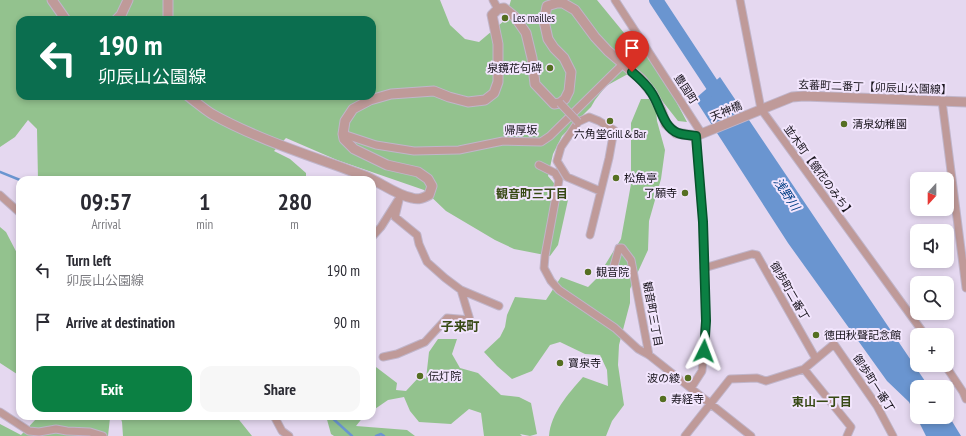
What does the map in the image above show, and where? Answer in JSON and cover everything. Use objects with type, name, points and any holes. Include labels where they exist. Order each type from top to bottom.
[{"type":"street","points":[[52,0],[63,16]]},
{"type":"street","points":[[120,16],[128,0]]},
{"type":"street","points":[[168,0],[168,16]]},
{"type":"street","points":[[493,0],[498,9]]},
{"type":"street","name":"豊国町","points":[[615,0],[702,134]]},
{"type":"street","name":"並木町【鏡花のみち】","points":[[740,0],[757,111],[920,328]]},
{"type":"street","points":[[376,98],[391,94],[434,91],[468,102],[485,100],[494,93],[498,82],[498,44],[492,15],[498,9],[504,8],[516,17],[526,33],[532,58],[535,84],[554,104],[560,103],[565,99],[570,91],[571,72],[564,58],[554,48],[548,39],[544,21],[547,6],[563,3],[575,10],[595,37],[641,79],[652,93],[661,110],[666,124],[676,133],[702,134],[706,321],[702,371],[691,388]]},
{"type":"street","name":"帰厚坂","points":[[343,134],[376,145],[414,151],[459,150],[503,141],[541,142],[555,131],[623,64]]},
{"type":"street","name":"玄蕃町二番丁【卯辰山公園線】","points":[[757,111],[792,97],[804,96],[966,102]]},
{"type":"street","points":[[193,100],[211,113],[229,123],[355,176]]},
{"type":"street","points":[[370,100],[354,109],[345,121],[343,134],[344,140],[354,149],[387,165],[418,172],[428,179],[432,186],[429,195],[420,199],[401,195],[376,185]]},
{"type":"street","points":[[942,101],[966,288]]},
{"type":"street","points":[[560,103],[578,122]]},
{"type":"street","name":"天神橋","points":[[702,134],[757,111]]},
{"type":"street","points":[[590,235],[609,158],[614,130],[599,121],[588,117],[578,122],[561,147],[557,162],[567,177],[600,191]]},
{"type":"street","points":[[539,165],[555,173],[558,180],[556,202],[547,237],[544,268],[551,281],[559,290],[615,328],[638,349],[649,355]]},
{"type":"street","points":[[0,195],[16,209]]},
{"type":"street","points":[[376,233],[401,195]]},
{"type":"street","points":[[401,195],[395,217],[417,235],[426,262],[461,290],[499,306]]},
{"type":"street","name":"観音町三丁目","points":[[614,266],[618,248],[622,248],[631,260],[649,355],[750,436]]},
{"type":"street","name":"御歩町二番丁","points":[[704,268],[752,254],[757,255],[816,359]]},
{"type":"street","points":[[383,357],[397,354],[425,342],[447,318],[470,320],[461,290]]},
{"type":"street","name":"御歩町一番丁","points":[[816,359],[834,344],[877,406],[893,436]]},
{"type":"street","points":[[685,436],[730,379],[757,378],[766,381],[804,369],[816,359]]},
{"type":"street","points":[[804,369],[851,427],[847,436]]},
{"type":"street","points":[[950,372],[966,399]]},
{"type":"street","points":[[0,412],[29,432],[56,429],[90,432],[103,436]]},
{"type":"street","points":[[276,420],[282,431],[289,436]]},
{"type":"green space","points":[[0,0],[440,0],[450,25],[465,39],[479,42],[505,20],[511,0],[597,0],[629,39],[654,60],[687,122],[678,121],[637,69],[606,86],[591,107],[562,136],[553,154],[548,176],[568,200],[558,245],[550,256],[514,249],[495,240],[446,211],[424,190],[337,160],[286,138],[274,151],[290,159],[306,173],[306,176],[38,176],[37,129],[28,120],[15,137],[0,147]]},
{"type":"green space","points":[[641,99],[655,99],[657,121],[665,150],[661,179],[649,221],[648,250],[630,289],[630,303],[619,345],[618,365],[624,405],[612,421],[606,436],[549,436],[553,419],[561,404],[583,377],[608,386],[607,370],[600,355],[585,354],[560,342],[550,345],[532,371],[512,379],[484,352],[500,337],[515,297],[546,300],[561,277],[588,287],[597,278],[621,239],[631,184],[631,123]]},
{"type":"green space","points":[[0,227],[6,232],[16,251],[16,373],[0,363]]},
{"type":"green space","points":[[438,339],[457,339],[452,354],[460,368],[478,373],[501,395],[519,397],[531,403],[537,434],[530,436],[520,434],[522,436],[484,436],[481,413],[469,409],[451,424],[419,422],[410,411],[404,397],[388,400],[376,408],[376,367],[397,383],[396,390],[406,391],[420,376],[426,379],[429,352]]},
{"type":"green space","points":[[35,420],[110,420],[108,436],[0,436],[0,424],[21,435]]},
{"type":"green space","points":[[121,420],[239,420],[252,436],[123,436]]},
{"type":"green space","points":[[327,420],[361,420],[356,426],[407,430],[415,436],[334,436],[331,434]]},
{"type":"water","points":[[720,77],[910,359],[910,372],[919,372],[924,380],[910,380],[910,404],[887,381],[788,243],[695,99]]},
{"type":"water","points":[[920,424],[954,424],[961,436],[926,436]]},
{"type":"waterway","name":"浅野川","points":[[656,0],[722,100]]},
{"type":"waterway","points":[[0,172],[16,178]]},
{"type":"waterway","points":[[334,420],[352,436]]},
{"type":"waterway","points":[[376,436],[381,434],[384,436]]},
{"type":"place","name":"Les mailles","points":[[505,18]]},
{"type":"place","name":"泉鏡花句碑","points":[[550,68]]},
{"type":"place","name":"六角堂Grill＆Bar","points":[[610,121]]},
{"type":"place","name":"清泉幼稚園","points":[[844,124]]},
{"type":"place","name":"松魚亭","points":[[616,178]]},
{"type":"place","name":"了願寺","points":[[685,193]]},
{"type":"place","name":"観音院","points":[[588,272]]},
{"type":"place","name":"徳田秋聲記念館","points":[[816,335]]},
{"type":"place","name":"寶泉寺","points":[[560,363]]},
{"type":"place","name":"伝灯院","points":[[420,376]]},
{"type":"place","name":"波の綾","points":[[688,378]]},
{"type":"place","name":"寿経寺","points":[[663,399]]},
{"type":"district","name":"観音町三丁目","points":[[532,193]]},
{"type":"district","name":"子来町","points":[[460,326]]},
{"type":"district","name":"東山一丁目","points":[[822,401]]},
{"type":"route","points":[[632,72],[641,79],[652,93],[661,110],[666,124],[676,133],[696,136],[703,222],[706,321],[704,351]]}]
